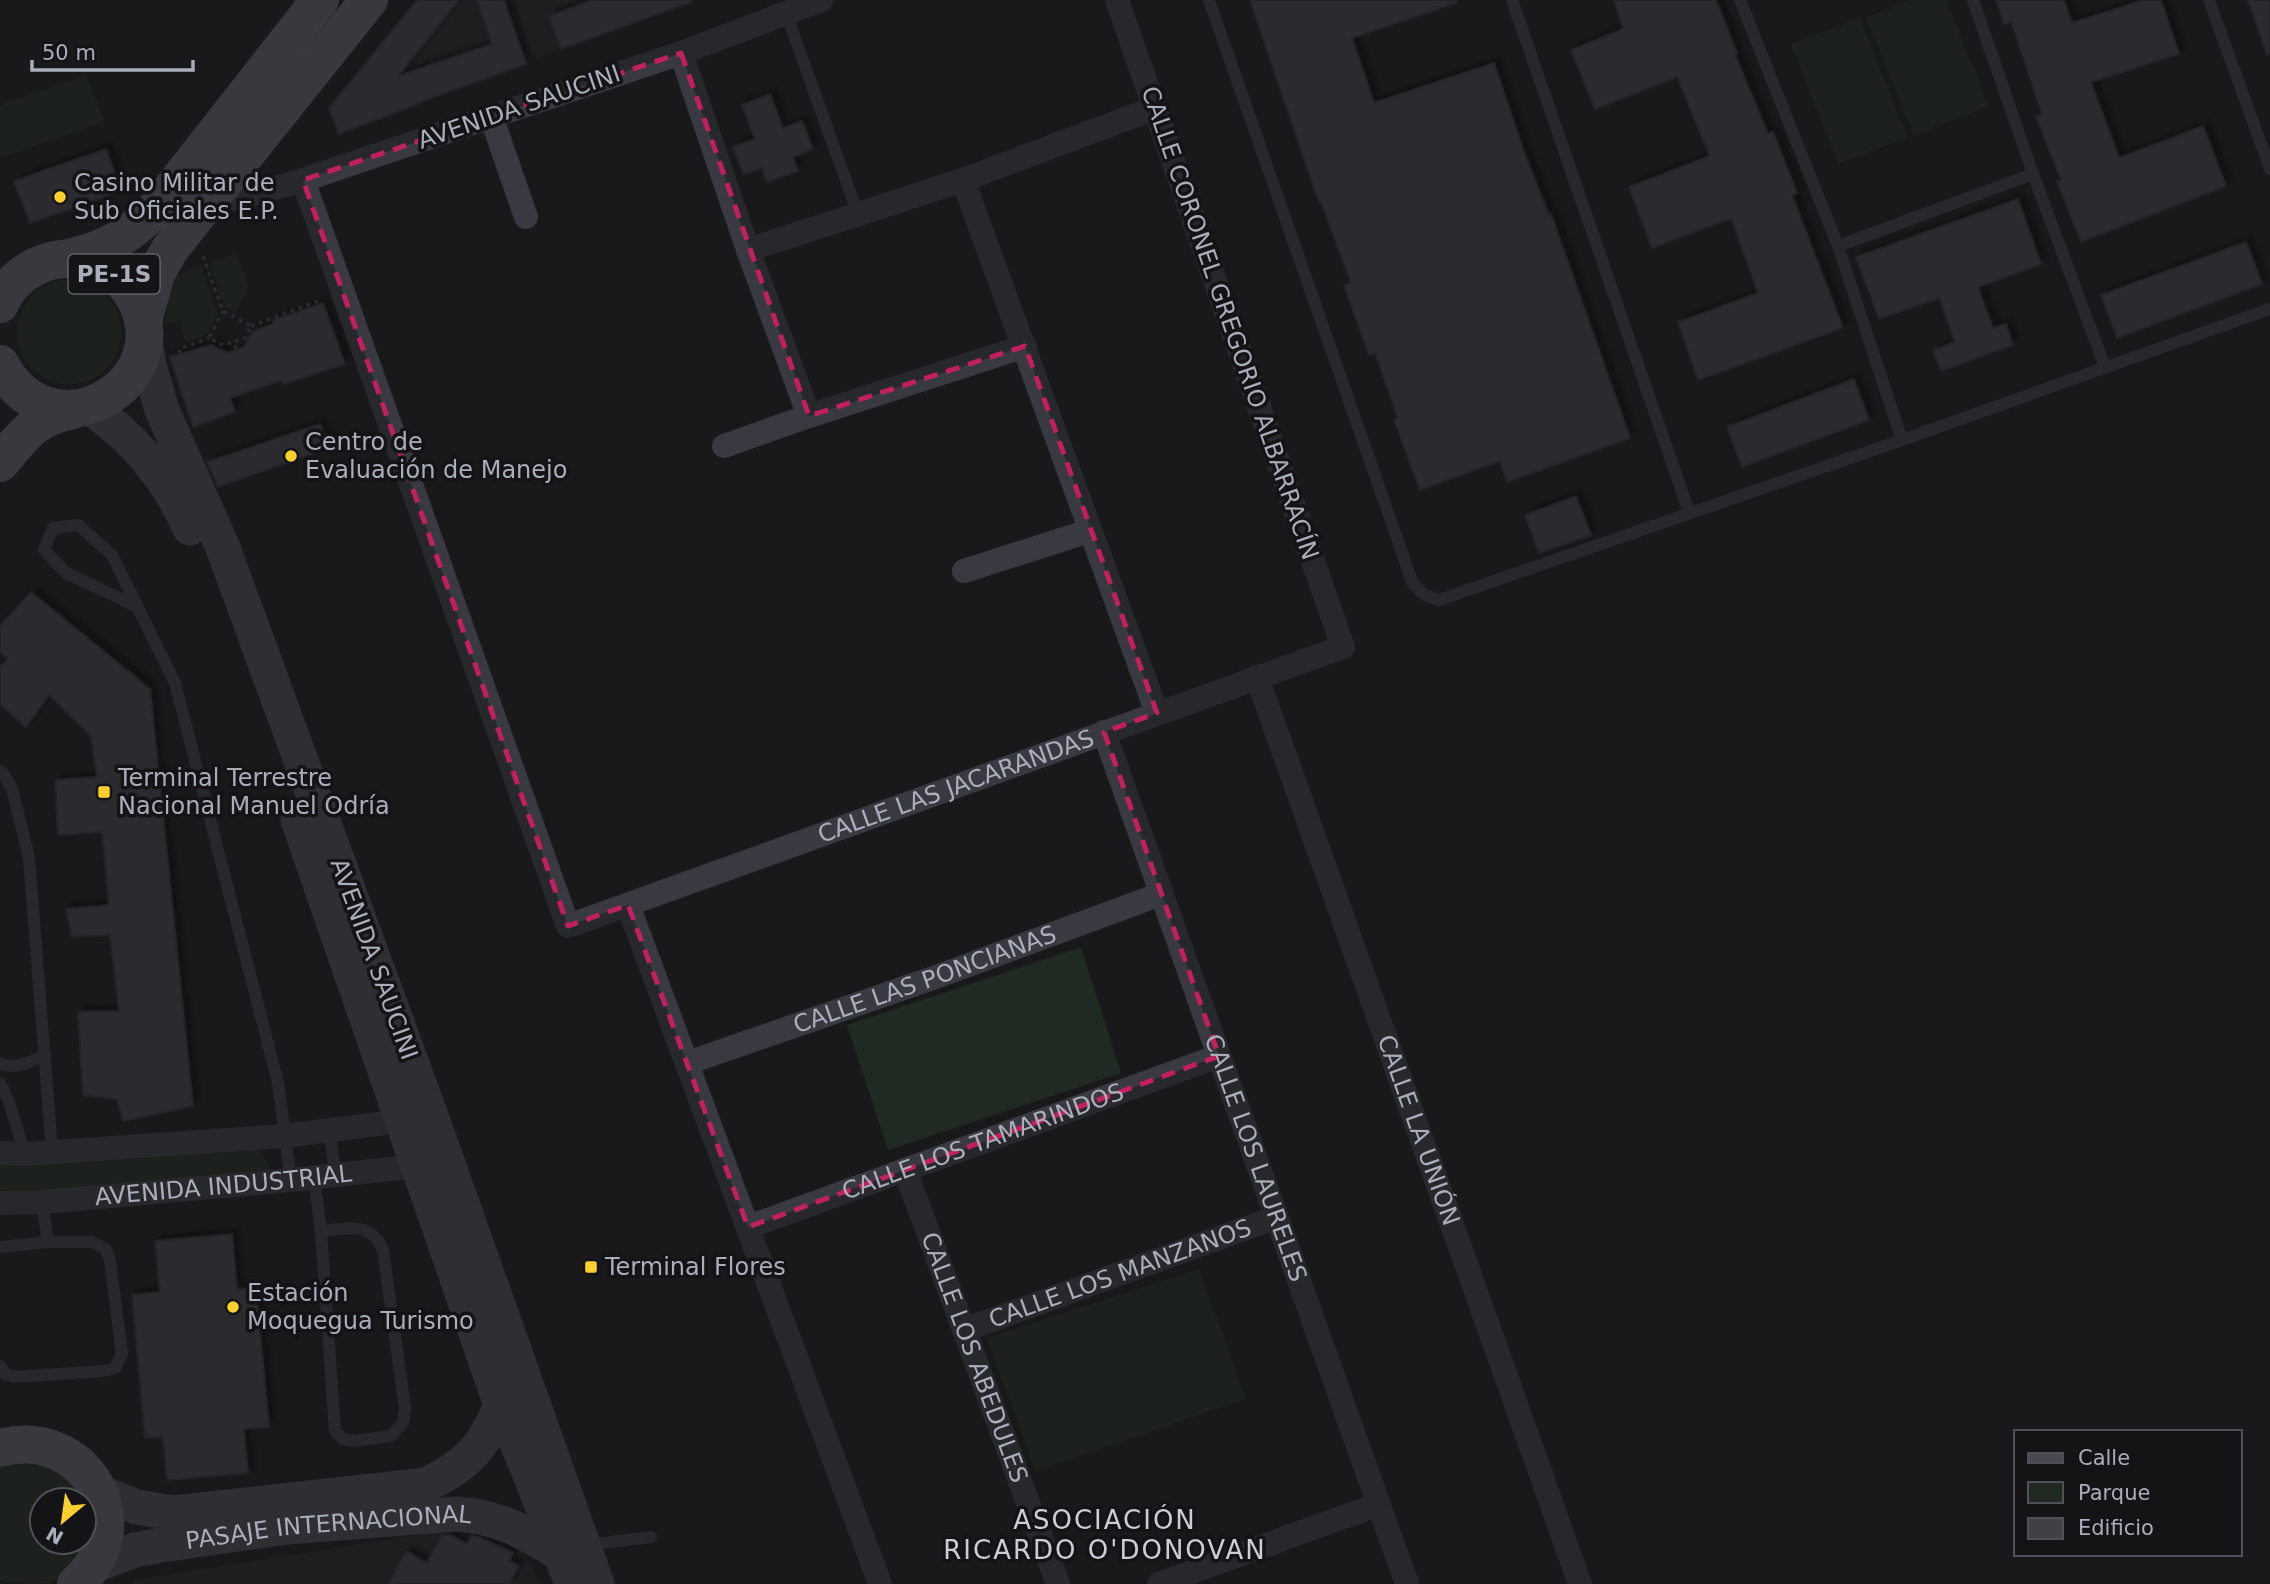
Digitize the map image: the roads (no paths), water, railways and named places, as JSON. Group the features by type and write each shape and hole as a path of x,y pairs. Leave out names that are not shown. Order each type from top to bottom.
{"highway":[{"name":"PE-1S","path":"0,304 12,285 24,274 50,262 107,247 129,234 156,209 320,0"},
{"name":"PE-1S","path":"6,384 47,406 81,408 104,401 128,381 139,360 156,274 170,249 369,0"},
{"name":"PE-1S","path":"50,262 78,259 114,274 131,292 139,306 144,329"},
{"path":"0,279 50,262"},
{"path":"0,463 36,422 51,415 81,408"},
{"path":"9,1441 52,1448 64,1454 85,1469 99,1492 104,1507 104,1537 85,1577"}],"main road":[{"name":"AVENIDA SAUCINI","path":"144,329 150,369 162,410 223,548 300,790 571,1561"},
{"name":"AVENIDA SAUCINI","path":"81,408 107,419 141,450 178,503 300,790"},
{"name":"AVENIDA SAUCINI","path":"431,1162 501,1405 571,1561 597,1584"},
{"name":"PASAJE INTERNACIONAL","path":"99,1492 157,1512 182,1512 426,1485 453,1472 474,1452 489,1432 501,1405"},
{"name":"PASAJE INTERNACIONAL","path":"85,1577 135,1550 161,1545 286,1527 457,1514 483,1516 513,1527 571,1561"}],"street":[{"name":"AVENIDA SAUCINI","path":"213,195 237,199 303,180 681,53 821,0"},
{"name":"CALLE CORONEL GREGORIO ALBARRACÍN","path":"1117,0 1343,647"},
{"path":"681,53 748,250 809,416"},
{"path":"748,250 963,180 1155,108"},
{"path":"491,116 526,217"},
{"name":"CALLE LAS JACARANDAS","path":"303,180 568,926 1343,647"},
{"path":"963,180 1157,713"},
{"path":"724,446 1025,346"},
{"path":"964,571 1089,531"},
{"name":"CALLE LA UNIÓN","path":"1256,677 1580,1584"},
{"name":"CALLE LOS LAURELES","path":"1104,732 1408,1584"},
{"name":"CALLE LAS PONCIANAS","path":"687,1063 936,977 1161,894"},
{"path":"628,905 880,1584"},
{"name":"CALLE LOS TAMARINDOS","path":"748,1227 1219,1056"},
{"name":"AVENIDA INDUSTRIAL","path":"0,1153 25,1154 284,1136 416,1119"},
{"name":"AVENIDA INDUSTRIAL","path":"0,1203 42,1202 313,1177 431,1162"},
{"name":"CALLE LOS ABEDULES","path":"905,1170 1058,1584"},
{"name":"CALLE LOS MANZANOS","path":"964,1331 1277,1217"},
{"path":"1159,1584 1379,1504"}],"lane":[{"path":"1209,0 1413,584 1425,595 1439,600 2270,309"},
{"path":"1512,0 1689,512"},
{"path":"1740,0 1838,246 1902,440"},
{"path":"1973,0 2033,174 2105,367"},
{"path":"2208,0 2270,169"},
{"path":"786,13 858,214"},
{"path":"1838,246 2033,174"},
{"path":"138,607 66,573 44,550 53,528 78,525 111,555 138,607 175,683 278,1083 284,1136 313,1177 321,1231 335,1431 343,1439 354,1441 391,1436 403,1423 405,1408 383,1250 376,1236 361,1228 321,1231"},
{"path":"0,771 12,789 29,859 52,1151"},
{"path":"0,1064 25,1065 44,1055"},
{"path":"0,1083 9,1102 25,1154"},
{"path":"313,1177 330,1131"},
{"path":"42,1202 48,1242"},
{"path":"0,1247 48,1242 92,1242 106,1249 110,1261 122,1354 115,1368 104,1371 14,1377 5,1374 0,1366"},
{"path":"571,1561 651,1537"}],"place":[{"name":"Casino Militar de Sub Oficiales E.P.","path":"60,197"},
{"name":"Centro de Evaluación de Manejo","path":"291,456"},
{"name":"Terminal Terrestre Nacional Manuel Odría","path":"104,792"},
{"name":"Terminal Flores","path":"591,1267"},
{"name":"Estación Moquegua Turismo","path":"233,1307"}],"district":[{"name":"ASOCIACIÓN RICARDO O'DONOVAN","path":"1105,1535"}]}
